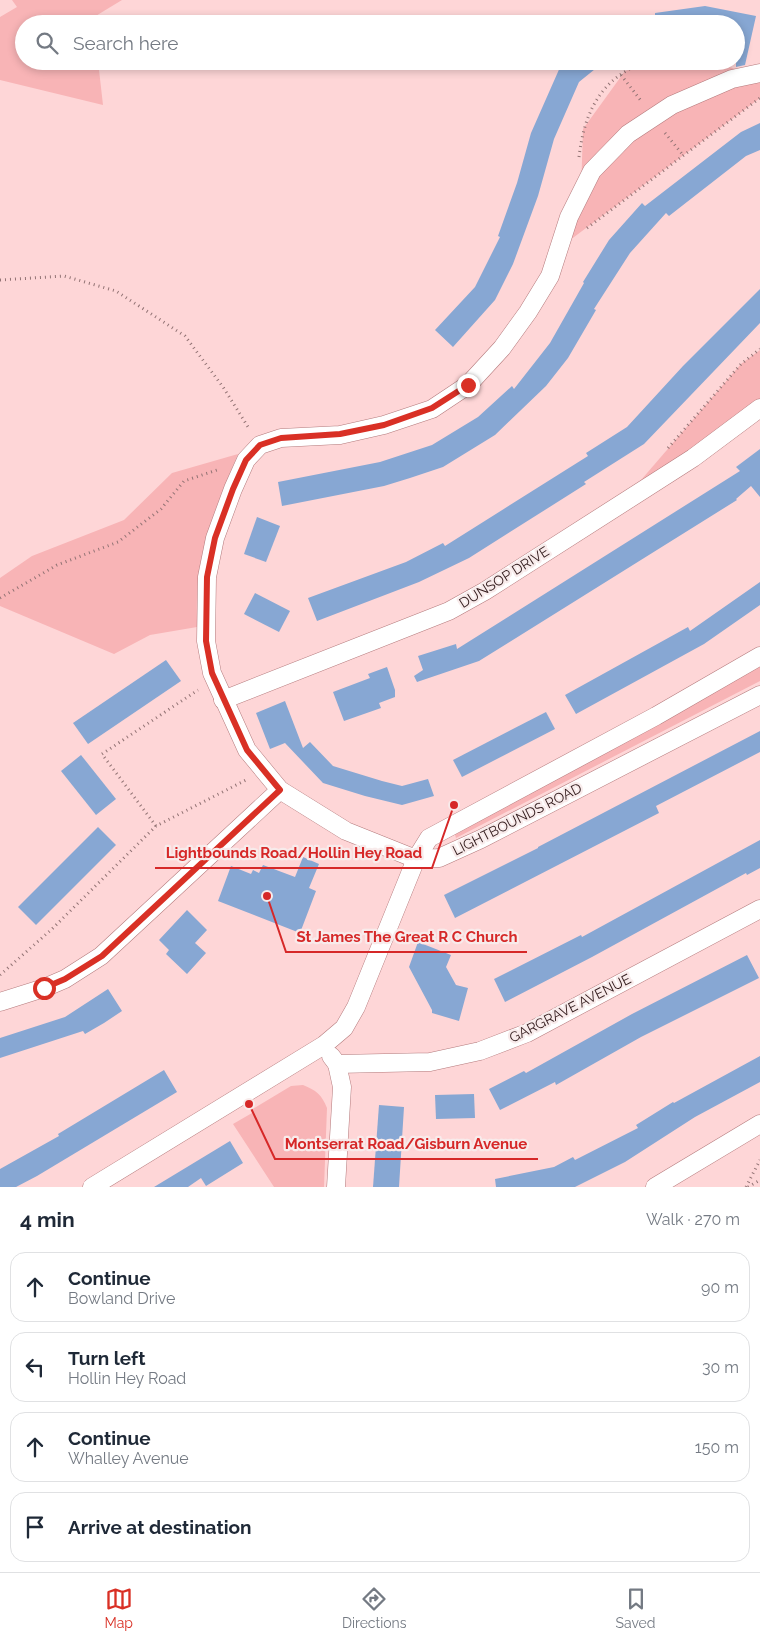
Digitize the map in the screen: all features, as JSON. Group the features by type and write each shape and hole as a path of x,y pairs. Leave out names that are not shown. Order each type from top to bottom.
{"street":[{"path":"92,1187 324,1045 344,1028 356,1006 416,859 346,831 280,790 247,750 223,700 215,679 206,641 207,577 215,538 246,460 260,445 281,438 340,434 384,425 432,408 468,385 502,348 528,312 550,276 569,217 592,171 628,134 672,105 732,79 760,73"},
{"name":"DUNSOP DRIVE","path":"223,700 449,611 485,591 693,458 760,408"},
{"name":"LIGHTBOUNDS ROAD","path":"416,859 429,838 656,716 760,656"},
{"name":"LIGHTBOUNDS ROAD","path":"416,859 439,858 482,839 760,695"},
{"path":"0,1002 65,979 102,956 280,790"},
{"name":"GARGRAVE AVENUE","path":"336,1064 430,1062 480,1051 527,1032 760,909"},
{"path":"324,1045 336,1064 342,1088 336,1187"},
{"path":"655,1187 760,1124"}],"path":[{"path":"581,192 578,156 583,129 592,107 605,88 627,70"},
{"path":"558,249 760,98"},
{"path":"0,280 64,276 116,291 185,336 223,387 260,445"},
{"path":"666,451 741,364 760,349"},
{"path":"0,598 57,565 118,542 161,509 184,481 246,460"},
{"path":"156,826 102,754 215,679"},
{"path":"0,974 52,929 156,826 264,771"},
{"path":"747,1187 760,1160"},
{"path":"747,1187 760,1180"}],"shaded area":[{"path":"12,0 122,0 97,15 15,15 15,70 99,70 103,105 0,80 0,17 17,7"},
{"path":"739,70 753,74 760,73 760,98 558,249 581,192 583,129 625,71"},
{"path":"760,350 760,407 629,494 741,364"},
{"path":"238,454 217,506 204,547 198,577 197,627 150,635 114,654 0,606 0,578 32,556 124,520 172,473"},
{"path":"760,664 760,681 456,838 454,831"},
{"path":"303,1085 318,1094 327,1108 324,1187 274,1187 233,1124 252,1113 251,1110 291,1086"}],"building":[{"path":"705,6 756,16 745,65 745,15 655,15 655,13"},
{"path":"559,70 594,70 579,82 554,139 538,196 513,264 495,300 453,347 435,330 475,287 500,237 498,236 517,183 531,133"},
{"path":"760,123 760,150 746,156 669,216 666,213 630,253 594,309 596,310 568,358 546,386 495,435 443,467 384,486 282,506 278,482 380,462 432,445 478,417 512,386 514,389 550,343 583,282 609,240 642,203 645,206 741,132"},
{"path":"760,289 760,323 644,444 584,482 586,484 469,558 419,582 317,621 308,598 406,562 443,543 445,546 588,456 586,453 627,427 683,366"},
{"path":"760,449 760,497 751,486 737,500 479,661 417,682 414,676 423,670 418,656 456,644 457,649 740,471 736,467"},
{"path":"257,517 280,526 266,562 244,554"},
{"path":"760,582 760,605 704,644 576,714 565,695 688,627 690,631"},
{"path":"255,593 290,611 279,632 244,614"},
{"path":"166,660 181,681 88,744 73,723"},
{"path":"387,667 395,690 395,697 379,703 381,708 344,721 333,692 370,678 368,674"},
{"path":"285,701 303,748 310,742 333,766 402,786 428,779 434,796 402,805 323,783 285,743 270,749 256,713"},
{"path":"546,712 555,729 462,777 453,760"},
{"path":"760,731 760,752 656,806 659,813 455,918 444,895 538,848"},
{"path":"81,755 116,799 96,815 61,771"},
{"path":"98,827 116,845 36,925 18,907"},
{"path":"760,840 760,868 747,875 746,873 505,1002 494,979 581,935 582,937"},
{"path":"303,857 319,864 309,888 316,891 300,933 218,901 231,866 251,874 253,870 259,873 263,865 295,877"},
{"path":"187,910 207,930 195,943 206,953 187,974 166,954 169,950 159,940"},
{"path":"418,942 451,955 446,967 456,985 468,988 459,1021 432,1013 409,967"},
{"path":"747,955 759,978 641,1037 556,1085 555,1082 500,1110 489,1089 524,1071 526,1073 632,1014"},
{"path":"108,989 122,1011 104,1023 85,1034 83,1031 0,1058 0,1038 65,1017"},
{"path":"760,1056 760,1082 695,1117 625,1162 575,1187 496,1187 495,1179 554,1167 573,1157 575,1160 638,1128 636,1125 673,1102"},
{"path":"164,1070 177,1092 37,1176 16,1187 0,1187 0,1169 59,1136 58,1134"},
{"path":"474,1094 475,1118 436,1119 435,1095"},
{"path":"379,1105 404,1107 399,1187 373,1187"},
{"path":"230,1141 243,1163 206,1186 201,1178 188,1187 154,1187"}],"place":[{"name":"Lightbounds Road/Hollin Hey Road","path":"454,805"},
{"name":"St James The Great R C Church","path":"267,896"},
{"name":"Montserrat Road/Gisburn Avenue","path":"249,1104"}],"route":[{"path":"44,988 65,979 102,956 280,790 247,750 212,673 206,641 207,577 215,538 246,460 260,445 281,438 340,434 384,425 432,408 468,385"}]}
